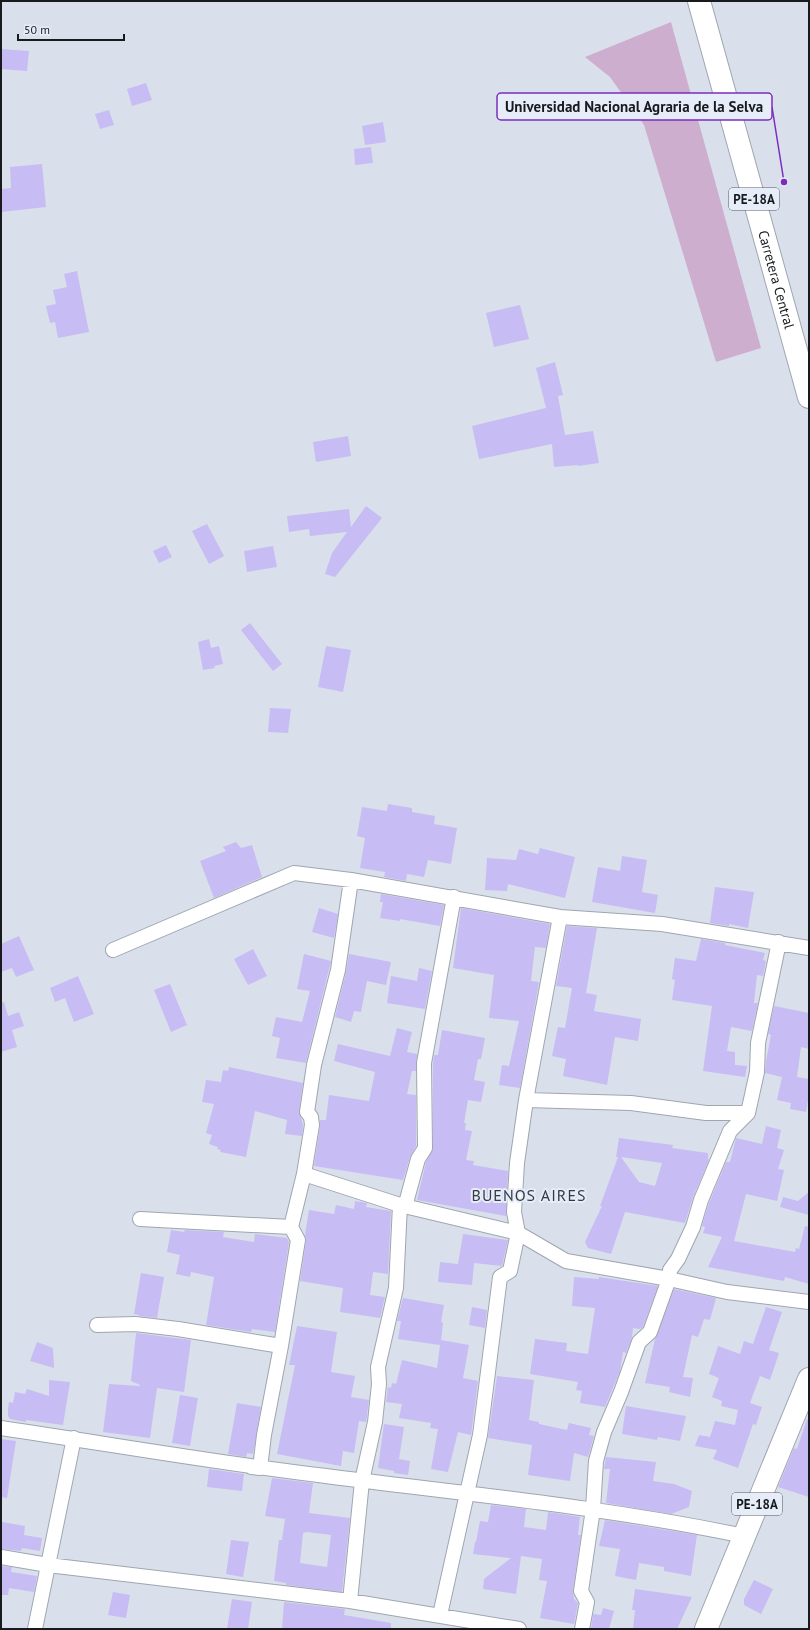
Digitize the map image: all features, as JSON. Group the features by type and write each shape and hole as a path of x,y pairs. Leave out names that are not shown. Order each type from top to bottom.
{"highway":[{"name":"Carretera Central","path":"699,1 809,397"},
{"name":"PE-18A","path":"706,1629 809,1379"}],"street":[{"path":"113,950 294,873 351,880 454,897 560,917 662,924 809,948"},
{"path":"260,1468 264,1435 281,1346 298,1240 291,1227 304,1174 312,1125 311,1117 307,1112 314,1065 338,970 351,880"},
{"path":"400,1205 406,1203 418,1159 425,1148 424,1062 454,897"},
{"path":"440,1615 480,1435 500,1277 510,1272 518,1233 514,1212 517,1164 526,1100 560,917"},
{"path":"582,1629 587,1602 581,1591 593,1509 596,1461 604,1432 621,1392 639,1342 650,1332 669,1279 670,1270 678,1259 693,1227 701,1200 730,1131 748,1113 757,1072 758,1043 779,942"},
{"path":"526,1100 631,1103 706,1113 748,1113"},
{"path":"304,1174 400,1205 518,1233 566,1261 669,1279 727,1292 809,1302"},
{"path":"350,1601 362,1481 375,1422 379,1384 378,1367 396,1288 400,1205"},
{"path":"140,1219 291,1227"},
{"path":"97,1324 142,1325 178,1329 281,1346"},
{"path":"1,1428 74,1438 260,1468 593,1509 693,1525 744,1536"},
{"path":"35,1629 74,1438"},
{"path":"1,1557 48,1565 350,1601 518,1629"}],"shaded area":[{"path":"671,22 761,348 716,362 644,125 610,77 585,57"}],"building":[{"path":"1,49 29,51 27,71 1,69"},
{"path":"146,83 152,100 132,106 127,89"},
{"path":"109,110 114,125 100,129 95,114"},
{"path":"383,122 386,142 365,145 362,126"},
{"path":"371,147 373,163 355,165 354,149"},
{"path":"42,164 46,207 1,212 1,189 11,188 10,167"},
{"path":"77,271 89,332 58,338 55,322 50,323 46,306 56,304 53,290 67,287 64,274"},
{"path":"520,305 529,339 494,347 486,313"},
{"path":"555,362 563,395 558,396 565,435 593,431 599,463 554,467 552,444 479,459 472,426 546,408 536,368"},
{"path":"348,436 351,456 316,462 313,442"},
{"path":"366,506 382,518 335,577 325,574 332,553 347,532 310,536 309,529 289,532 287,516 349,509 351,527"},
{"path":"207,524 224,556 209,564 192,531"},
{"path":"166,545 172,557 159,563 153,551"},
{"path":"273,546 277,567 247,572 244,551"},
{"path":"250,623 282,664 273,671 241,630"},
{"path":"209,639 211,648 219,646 223,664 214,666 215,668 203,670 198,642"},
{"path":"326,646 351,650 343,692 318,687"},
{"path":"270,708 291,709 288,733 268,732"},
{"path":"388,804 412,808 412,812 435,816 434,824 457,828 451,864 428,860 424,877 407,874 406,881 384,877 385,872 360,868 365,838 357,836 362,807 387,811"},
{"path":"236,842 241,848 252,845 262,877 214,898 200,861 226,851 223,847"},
{"path":"540,848 575,857 565,898 508,884 507,891 485,890 487,858 516,860 519,849 538,854"},
{"path":"622,856 647,860 642,892 658,895 655,913 592,902 598,867 620,871"},
{"path":"715,887 754,892 748,928 729,924 729,926 710,923"},
{"path":"381,894 444,905 440,926 400,919 400,921 380,918 383,902 380,902"},
{"path":"319,908 338,914 334,938 312,932"},
{"path":"461,908 550,924 546,948 535,947 531,981 539,982 520,1088 499,1085 502,1065 509,1066 519,1021 489,1018 494,975 453,968"},
{"path":"567,926 597,928 586,993 597,995 594,1011 641,1019 638,1041 615,1037 607,1085 563,1076 566,1059 552,1056 558,1027 565,1028 572,988 556,986"},
{"path":"19,936 34,970 16,977 12,968 1,972 1,944"},
{"path":"701,939 725,943 725,945 765,953 763,960 766,961 763,976 757,975 754,1003 758,1003 752,1031 731,1027 727,1051 735,1052 735,1065 747,1066 745,1077 703,1071 712,1006 672,1000 675,980 672,979 675,958 696,961"},
{"path":"253,949 267,976 248,985 234,959"},
{"path":"304,954 331,961 306,1063 276,1058 280,1038 272,1036 276,1017 302,1022 310,991 297,989"},
{"path":"349,954 391,962 386,985 367,981 361,1012 354,1011 351,1022 335,1017"},
{"path":"419,968 432,971 425,1009 387,1003 391,976 417,981"},
{"path":"78,976 94,1014 74,1022 65,998 55,1002 50,988"},
{"path":"170,984 187,1025 171,1032 154,990"},
{"path":"4,1002 8,1016 19,1012 24,1026 12,1030 17,1047 1,1052 1,1003"},
{"path":"774,1006 809,1013 809,1049 801,1047 797,1077 809,1079 809,1095 806,1112 790,1109 791,1103 777,1100 782,1077 765,1073 771,1035 768,1034"},
{"path":"397,1028 412,1032 407,1052 417,1054 416,1071 412,1071 407,1094 416,1095 416,1146 410,1157 403,1180 314,1166 320,1120 326,1120 329,1095 369,1101 375,1072 334,1061 338,1044 390,1056"},
{"path":"442,1030 485,1038 481,1059 478,1059 474,1080 485,1082 481,1102 468,1100 464,1123 466,1123 465,1130 472,1131 466,1160 474,1161 473,1165 508,1171 506,1216 417,1200 426,1162 433,1148 433,1064 434,1055 438,1055"},
{"path":"229,1067 303,1083 299,1111 303,1125 302,1136 285,1134 287,1120 255,1111 246,1157 220,1152 221,1150 217,1149 218,1147 209,1144 212,1135 206,1133 214,1104 202,1102 206,1080 221,1082 223,1070 228,1071"},
{"path":"766,1126 781,1130 777,1148 784,1150 778,1169 784,1170 777,1201 746,1194 734,1241 795,1252 796,1248 799,1249 805,1226 809,1227 809,1284 785,1277 784,1281 708,1267 722,1237 703,1233 705,1227 702,1226 709,1203 726,1162 730,1162 736,1138 762,1144"},
{"path":"619,1138 673,1145 672,1148 708,1153 709,1160 693,1197 685,1223 625,1212 611,1254 588,1248 585,1242 602,1206 600,1206 618,1157 616,1157","holes":["621,1157 662,1163 655,1186 639,1182"]},
{"path":"809,1192 809,1215 780,1207 783,1197 798,1201"},
{"path":"355,1201 367,1203 366,1207 391,1211 388,1274 373,1272 370,1295 385,1297 380,1318 340,1312 343,1288 300,1281 309,1210 334,1214 336,1205 354,1209"},
{"path":"171,1230 184,1232 185,1230 224,1232 223,1237 254,1242 255,1234 287,1238 289,1242 275,1332 252,1329 251,1332 206,1325 214,1277 191,1272 190,1277 176,1274 180,1255 167,1252"},
{"path":"463,1234 508,1240 502,1266 474,1263 472,1285 438,1282 440,1262 458,1264"},
{"path":"141,1273 164,1277 157,1318 134,1314"},
{"path":"574,1277 599,1279 599,1277 658,1286 643,1327 640,1329 633,1328 632,1338 626,1353 623,1352 620,1371 605,1407 580,1403 582,1391 576,1390 578,1382 530,1374 535,1339 567,1343 566,1351 588,1354 595,1308 572,1306"},
{"path":"674,1289 716,1298 710,1320 704,1319 698,1337 692,1335 683,1377 693,1378 690,1397 669,1392 670,1387 645,1383 655,1339"},
{"path":"403,1298 444,1305 441,1322 443,1323 441,1340 469,1345 463,1378 478,1381 471,1435 458,1432 448,1472 431,1469 438,1429 430,1428 431,1423 399,1418 402,1404 386,1402 388,1387 391,1388 392,1383 396,1384 402,1360 437,1368 440,1345 398,1339 401,1321 397,1321"},
{"path":"472,1307 487,1310 485,1328 469,1325"},
{"path":"766,1307 782,1312 769,1350 779,1353 770,1380 760,1376 750,1403 762,1407 756,1425 753,1424 738,1468 713,1459 717,1450 695,1446 699,1435 710,1437 715,1421 735,1425 738,1410 721,1406 722,1401 712,1397 719,1378 709,1374 718,1346 740,1354 744,1341 753,1344"},
{"path":"297,1326 337,1332 331,1372 355,1376 351,1397 369,1400 366,1422 359,1421 354,1453 343,1451 341,1466 277,1454 295,1365 289,1365"},
{"path":"136,1333 191,1340 184,1392 157,1388 150,1438 103,1432 109,1384 140,1386 131,1381"},
{"path":"37,1342 53,1348 54,1368 30,1361"},
{"path":"497,1376 534,1380 529,1420 539,1422 539,1424 567,1430 569,1423 591,1428 589,1435 594,1436 588,1457 574,1453 570,1481 528,1475 532,1445 488,1438"},
{"path":"49,1380 70,1382 63,1425 10,1419 8,1416 9,1402 13,1403 15,1392 25,1394 27,1389 49,1396"},
{"path":"180,1395 198,1398 190,1446 172,1443"},
{"path":"237,1403 261,1407 253,1454 247,1453 246,1457 228,1454"},
{"path":"626,1406 686,1416 680,1441 658,1437 657,1440 622,1434"},
{"path":"807,1419 809,1419 809,1497 778,1487 794,1448 797,1449"},
{"path":"384,1424 404,1427 399,1459 410,1461 408,1475 394,1473 394,1471 378,1468"},
{"path":"1,1439 16,1441 7,1498 1,1497"},
{"path":"606,1457 656,1462 653,1481 674,1484 692,1491 689,1507 671,1514 606,1503 610,1469 604,1469"},
{"path":"209,1469 244,1474 242,1491 207,1487"},
{"path":"272,1478 313,1483 309,1513 350,1518 342,1592 286,1585 286,1583 274,1581 279,1540 282,1540 285,1519 265,1516","holes":["307,1532 331,1535 327,1567 300,1563 303,1533"]},
{"path":"491,1505 526,1509 524,1527 546,1530 548,1512 580,1517 578,1535 581,1535 573,1590 574,1599 578,1603 574,1624 540,1618 547,1581 539,1580 542,1559 521,1556 516,1594 483,1589 484,1579 511,1558 473,1554 480,1521 488,1522"},
{"path":"605,1520 697,1535 691,1576 664,1571 664,1567 639,1563 636,1580 615,1576 620,1549 599,1546"},
{"path":"2,1522 25,1526 24,1535 42,1538 40,1551 22,1548 21,1551 1,1549"},
{"path":"231,1540 249,1542 243,1577 226,1574"},
{"path":"1,1566 12,1567 11,1572 37,1576 34,1592 9,1588 8,1595 1,1595"},
{"path":"754,1580 773,1589 761,1614 744,1605 744,1599"},
{"path":"635,1589 692,1597 677,1629 633,1629 635,1610 632,1610"},
{"path":"113,1592 130,1595 126,1618 108,1615"},
{"path":"232,1599 252,1602 248,1629 227,1629"},
{"path":"284,1602 345,1609 344,1615 391,1623 391,1629 282,1629"},
{"path":"603,1608 614,1611 609,1629 591,1629 593,1614 601,1615"}],"place":[{"name":"Universidad Nacional Agraria de la Selva","path":"784,182"}],"district":[{"name":"BUENOS AIRES","path":"529,1195"}]}
